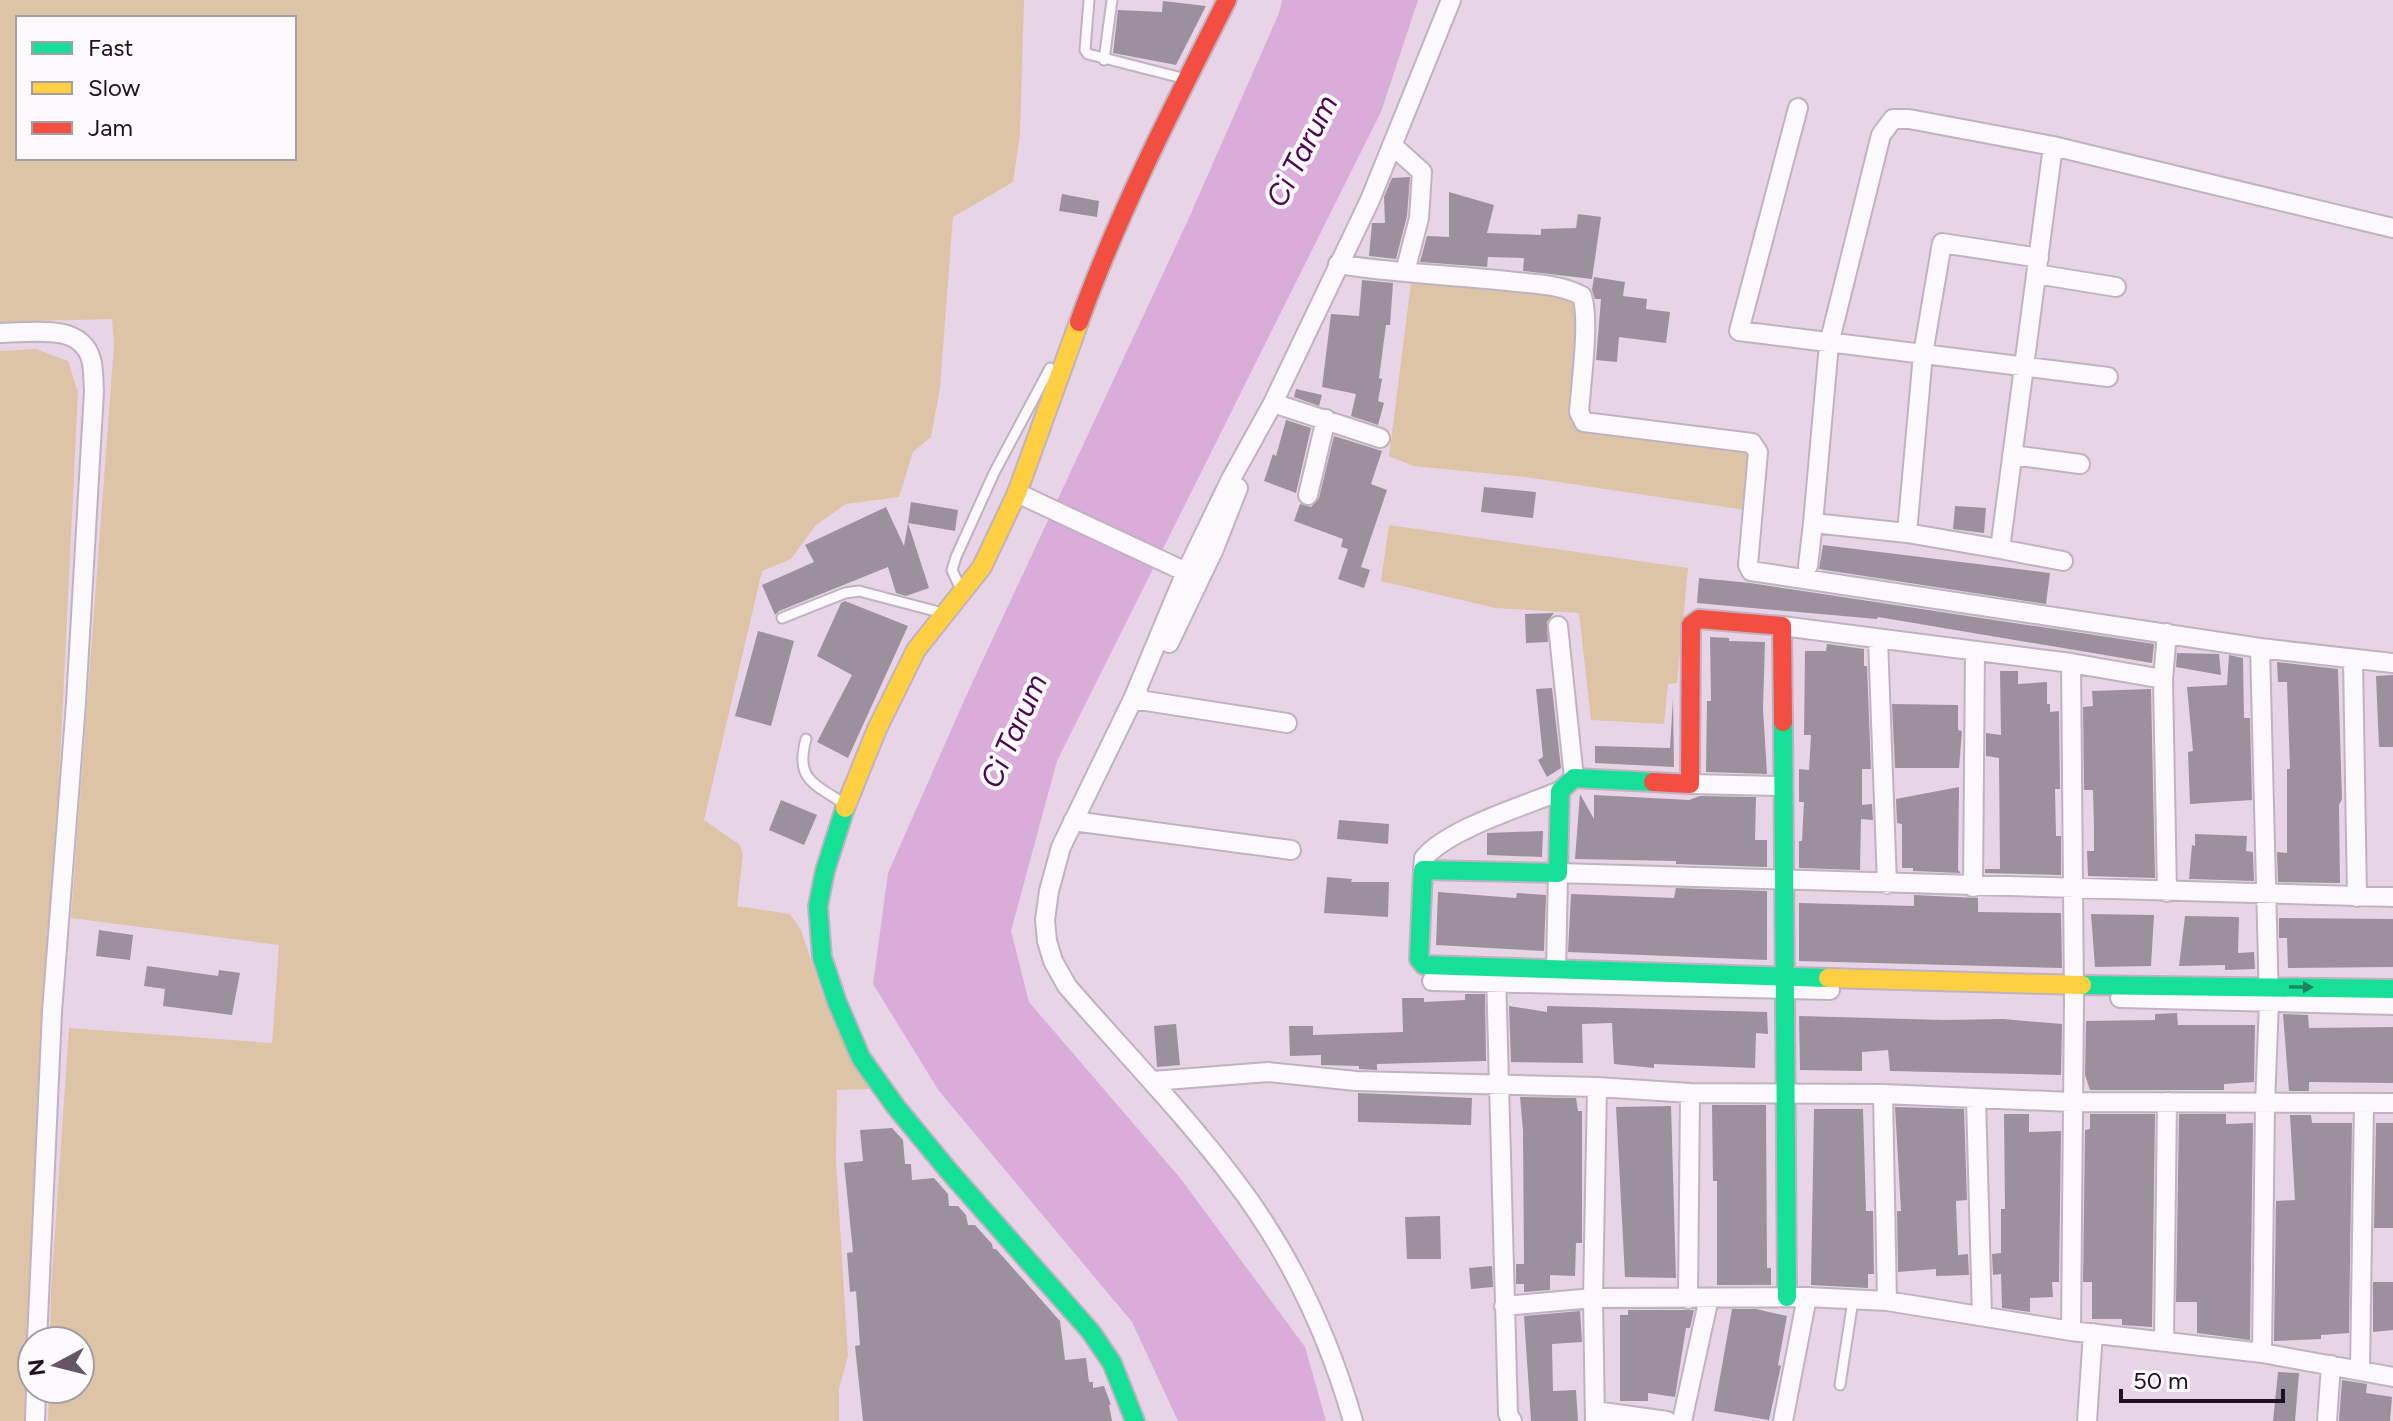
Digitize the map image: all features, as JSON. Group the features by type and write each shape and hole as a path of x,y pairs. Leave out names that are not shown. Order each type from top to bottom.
{"street":[{"path":"1135,1421 1112,1363 1091,1332 948,1170 896,1107 861,1058 822,957 818,906 825,871 846,804 897,688 916,650 982,567 1022,496 1094,279 1227,0"},
{"path":"1353,1421 1328,1343 1304,1290 1237,1183 1153,1081 1067,986 1053,961 1045,920 1061,847 1133,699 1181,570 1273,403 1370,200 1451,0"},
{"path":"1798,108 1739,331 2108,377"},
{"path":"1808,566 1829,344 1881,135 1893,119 1909,119 2053,146 2393,228"},
{"path":"1392,145 1422,172 1419,218 1405,272"},
{"path":"2000,549 2053,146"},
{"path":"1907,533 1923,354 1942,243 2116,287"},
{"path":"1338,264 1379,271 1565,288 1582,296 1585,322 1579,412 1584,422 1752,443 1756,447 1748,565 1751,571 2260,648 2393,663"},
{"path":"0,333 66,333 83,343 91,359 94,391 76,703 52,1012 38,1325"},
{"path":"1273,403 1380,438"},
{"path":"1308,495 1326,419"},
{"path":"1133,699 1165,650 1214,549 1237,492 1247,451"},
{"path":"2012,455 2080,464"},
{"path":"1022,496 1181,570"},
{"path":"1813,523 1907,533 2063,561"},
{"path":"1690,784 1691,625 1699,619 1782,626 2071,663 2163,679"},
{"path":"1556,969 1558,873 1567,784 1558,626"},
{"path":"1782,626 1787,1297"},
{"path":"2167,633 2163,679 2167,892"},
{"path":"1878,639 1887,884"},
{"path":"2260,648 2269,994 2262,1353"},
{"path":"1973,887 1975,651"},
{"path":"2353,659 2357,897"},
{"path":"2071,663 2074,889 2071,1331"},
{"path":"1133,699 1287,723"},
{"path":"1783,786 1567,784 1483,822 1443,842 1424,858 1419,959 1424,965 1496,974 1783,984 2269,994 2393,989"},
{"path":"1073,821 1291,850"},
{"path":"1423,870 2393,897"},
{"path":"1432,981 1556,969 1655,979"},
{"path":"1496,974 1504,1306 1508,1414 1512,1421"},
{"path":"2269,994 2393,1005"},
{"path":"1153,1081 1268,1072 1356,1081 1597,1087 1690,1093 1883,1094 2071,1102 2393,1103"},
{"path":"1597,1087 1593,1298 1595,1416 1667,1421"},
{"path":"1688,1299 1690,1093"},
{"path":"1883,1094 1887,1301"},
{"path":"1976,1099 1982,1315"},
{"path":"2164,1341 2167,1102"},
{"path":"2360,1370 2364,1104"},
{"path":"1504,1306 1593,1298 1807,1297 1887,1301 2071,1331 2262,1353 2393,1377"},
{"path":"1783,1421 1807,1297"},
{"path":"1682,1421 1709,1298"},
{"path":"2087,1421 2093,1333"},
{"path":"2327,1421 2331,1365"}],"lane":[{"path":"1089,0 1085,50 1091,57 1187,80"},
{"path":"1104,60 1112,0"},
{"path":"963,594 953,577 956,557 1023,416 1049,370 1070,345"},
{"path":"782,618 845,593 859,591 943,613"},
{"path":"806,739 802,767 808,781 846,804"},
{"path":"1840,1385 1853,1300"}],"shaded area":[{"path":"0,0 1024,0 1020,135 1013,182 953,217 940,388 931,437 913,452 899,497 846,504 816,525 791,559 762,571 704,820 740,845 743,855 737,906 790,914 801,930 824,999 869,1089 837,1090 836,1161 848,1356 839,1388 839,1421 48,1421 48,1405 96,1405 96,1325 50,1325 69,1028 272,1043 279,945 71,918 114,345 112,319 0,322"},
{"path":"1411,283 1516,289 1579,300 1576,424 1751,451 1745,510 1525,477 1413,466 1389,456"},
{"path":"36,349 68,361 78,392 33,1325 16,1325 16,1405 29,1405 28,1421 0,1421 0,351"},
{"path":"1389,525 1688,568 1677,683 1668,684 1664,724 1591,720 1579,613 1495,608 1381,581"}],"water":[{"name":"Ci Tarum","path":"1282,0 1418,0 1381,112 1057,761 1011,931 1029,1002 1181,1179 1305,1347 1326,1421 1178,1421 1132,1322 939,1091 873,984 888,873 967,694 1188,220"}],"building":[{"path":"1163,1 1206,6 1176,65 1113,53 1118,10 1162,12"},
{"path":"1410,177 1407,216 1396,259 1369,256 1372,223 1385,223 1384,197 1392,178"},
{"path":"1449,192 1494,205 1487,233 1541,235 1541,229 1576,228 1578,214 1601,217 1592,279 1523,271 1524,258 1488,257 1487,267 1420,262 1427,236 1449,237"},
{"path":"1062,194 1099,201 1097,217 1059,211"},
{"path":"1594,277 1625,282 1623,296 1647,299 1646,309 1670,312 1666,343 1619,337 1617,362 1596,360 1601,299 1595,299 1592,290"},
{"path":"1362,280 1393,283 1390,325 1386,325 1379,378 1382,379 1378,401 1384,403 1378,425 1351,416 1356,394 1322,387 1331,314 1359,316"},
{"path":"1296,389 1322,395 1319,406 1294,397"},
{"path":"1286,420 1311,428 1296,493 1264,481 1273,454 1276,456"},
{"path":"1334,436 1382,451 1371,484 1387,490 1361,567 1370,570 1364,588 1338,579 1348,549 1341,547 1343,539 1294,521 1300,504 1311,507 1319,498"},
{"path":"1484,487 1536,492 1533,518 1481,512"},
{"path":"911,502 958,510 955,531 908,523"},
{"path":"1955,506 1986,508 1984,533 1953,529"},
{"path":"886,507 904,546 908,523 929,588 906,596 896,593 888,567 775,615 762,585 814,562 805,545"},
{"path":"1823,545 2050,573 2046,604 1819,569"},
{"path":"1699,578 2154,644 2152,663 1878,617 1697,603"},
{"path":"845,601 908,626 848,758 817,742 852,675 817,656 841,603"},
{"path":"1554,613 1547,622 1548,642 1526,643 1525,614"},
{"path":"758,631 794,641 771,726 735,716"},
{"path":"1710,637 1765,642 1763,709 1767,774 1706,772 1707,701 1711,701"},
{"path":"1827,644 1864,649 1864,666 1867,666 1871,769 1862,769 1862,805 1872,804 1873,820 1861,819 1860,870 1799,868 1804,802 1799,802 1799,769 1809,770 1811,735 1804,735 1805,651 1826,651"},
{"path":"2177,653 2219,654 2221,675 2176,667"},
{"path":"2229,655 2243,658 2244,718 2250,718 2252,800 2190,804 2188,752 2193,751 2187,687 2227,685"},
{"path":"2277,662 2338,669 2342,799 2339,805 2340,883 2278,882 2277,852 2287,853 2287,769 2290,769 2287,682 2278,682"},
{"path":"2000,671 2018,671 2018,684 2047,682 2050,712 2059,711 2060,789 2055,789 2056,836 2061,836 2061,875 1985,873 1985,869 2000,869 1999,758 1986,756 1986,733 2001,735"},
{"path":"2393,675 2393,747 2379,747 2376,676"},
{"path":"1552,688 1561,768 1547,777 1538,760 1543,757 1536,689"},
{"path":"2151,689 2155,878 2088,876 2087,851 2094,851 2093,790 2084,790 2083,707 2093,706 2092,691"},
{"path":"1673,699 1674,767 1595,763 1595,746 1670,748"},
{"path":"1892,704 1958,705 1958,730 1962,731 1959,768 1895,768"},
{"path":"1959,787 1958,870 1961,873 1902,868 1902,824 1897,823 1896,799"},
{"path":"1580,794 1594,819 1594,795 1689,800 1700,796 1756,797 1755,840 1767,840 1767,867 1575,859"},
{"path":"781,800 817,815 804,845 769,830"},
{"path":"1339,820 1389,824 1388,844 1337,839"},
{"path":"1543,831 1542,857 1487,855 1487,833"},
{"path":"2195,834 2247,836 2246,851 2253,852 2254,881 2189,879"},
{"path":"1327,877 1352,879 1351,882 1389,882 1388,917 1324,913"},
{"path":"1676,888 1767,891 1767,960 1568,952 1571,894 1674,898"},
{"path":"1438,892 1516,898 1517,893 1546,895 1544,951 1436,945"},
{"path":"1914,895 1978,898 1978,912 2061,913 2062,968 1799,961 1799,903 1914,906"},
{"path":"2091,914 2154,915 2151,966 2095,967"},
{"path":"2185,916 2239,917 2238,953 2254,952 2255,969 2225,970 2225,965 2179,966"},
{"path":"2279,918 2393,919 2393,967 2288,968 2287,938 2279,938"},
{"path":"99,930 133,935 130,960 96,956"},
{"path":"147,966 218,976 219,970 240,973 232,1015 163,1006 165,989 144,986"},
{"path":"1465,994 1485,994 1486,1061 1377,1064 1377,1070 1321,1065 1321,1055 1290,1056 1289,1026 1313,1026 1313,1035 1403,1032 1402,998 1424,998 1424,1002 1465,1000"},
{"path":"1509,1006 1547,1012 1547,1006 1767,1012 1768,1034 1756,1033 1755,1068 1654,1064 1654,1068 1614,1064 1612,1023 1582,1024 1583,1063 1511,1062"},
{"path":"2177,1013 2178,1025 2255,1025 2254,1082 2224,1084 2224,1090 2090,1090 2085,1075 2086,1021 2155,1020 2155,1014"},
{"path":"2283,1014 2308,1015 2309,1028 2393,1027 2393,1083 2309,1082 2309,1091 2289,1091"},
{"path":"1799,1016 2003,1019 2062,1024 2061,1075 1890,1071 1888,1050 1862,1052 1862,1071 1800,1070"},
{"path":"1176,1024 1180,1065 1157,1067 1154,1026"},
{"path":"1358,1093 1472,1098 1471,1125 1358,1122"},
{"path":"1520,1097 1576,1098 1578,1111 1582,1111 1582,1243 1576,1243 1575,1276 1550,1275 1550,1290 1524,1292 1524,1284 1516,1284 1516,1264 1524,1264"},
{"path":"1712,1105 1766,1105 1767,1268 1771,1268 1771,1285 1717,1285 1717,1181 1713,1181"},
{"path":"1671,1106 1676,1278 1625,1277 1616,1107"},
{"path":"1895,1107 1964,1109 1967,1200 1956,1201 1958,1255 1968,1254 1969,1275 1936,1276 1936,1269 1898,1272 1897,1211 1901,1211"},
{"path":"1814,1109 1863,1109 1866,1211 1873,1211 1874,1274 1868,1274 1868,1288 1811,1285"},
{"path":"2004,1114 2029,1114 2029,1132 2061,1131 2059,1282 2052,1282 2053,1297 2030,1298 2030,1312 2002,1308 2001,1274 1993,1275 1992,1254 2001,1253 2001,1209 2005,1209"},
{"path":"2090,1114 2155,1114 2152,1327 2122,1325 2122,1319 2092,1319 2092,1282 2083,1282 2085,1130 2090,1129"},
{"path":"2179,1114 2226,1114 2226,1124 2253,1123 2250,1340 2197,1333 2197,1302 2176,1302"},
{"path":"2290,1115 2311,1115 2312,1123 2352,1123 2349,1333 2321,1335 2321,1339 2274,1341 2276,1201 2295,1200"},
{"path":"2376,1123 2393,1123 2393,1228 2374,1228"},
{"path":"892,1128 903,1140 905,1164 911,1164 912,1180 934,1178 948,1194 949,1206 958,1206 966,1215 968,1225 975,1225 993,1249 1060,1321 1065,1360 1086,1358 1089,1382 1093,1382 1093,1388 1104,1386 1111,1405 1112,1421 863,1421 855,1346 860,1345 856,1291 850,1292 847,1253 853,1252 844,1163 863,1161 860,1130"},
{"path":"1440,1216 1441,1259 1407,1259 1405,1217"},
{"path":"1492,1266 1493,1287 1471,1289 1469,1268"},
{"path":"2373,1282 2393,1282 2393,1330 2373,1332"},
{"path":"1732,1309 1756,1309 1787,1316 1778,1365 1781,1366 1769,1420 1714,1411"},
{"path":"1628,1310 1694,1310 1690,1328 1686,1328 1675,1397 1648,1393 1648,1401 1620,1401 1620,1315 1628,1315"},
{"path":"1580,1311 1582,1342 1552,1344 1553,1391 1576,1390 1578,1421 1531,1421 1524,1316"},
{"path":"2278,1372 2299,1373 2295,1421 2273,1421"},
{"path":"2342,1380 2367,1384 2366,1393 2392,1397 2390,1421 2339,1421"}],"traffic: fast":[{"path":"1783,722 1787,1297"},
{"path":"1653,782 1574,778 1560,791 1558,873 1423,870 1419,959 1424,965 1828,978"},
{"path":"845,808 825,871 818,906 822,957 861,1058 896,1107 948,1170 1091,1332 1112,1363 1135,1421"},
{"path":"2082,985 2393,989"}],"traffic: slow":[{"path":"845,808 877,729 916,650 982,567 1017,493 1079,322"},
{"path":"1828,978 2082,985"}],"traffic: jam":[{"path":"1079,322 1129,199 1227,0"},
{"path":"1653,782 1690,784 1691,625 1699,619 1782,626 1783,722"}]}
